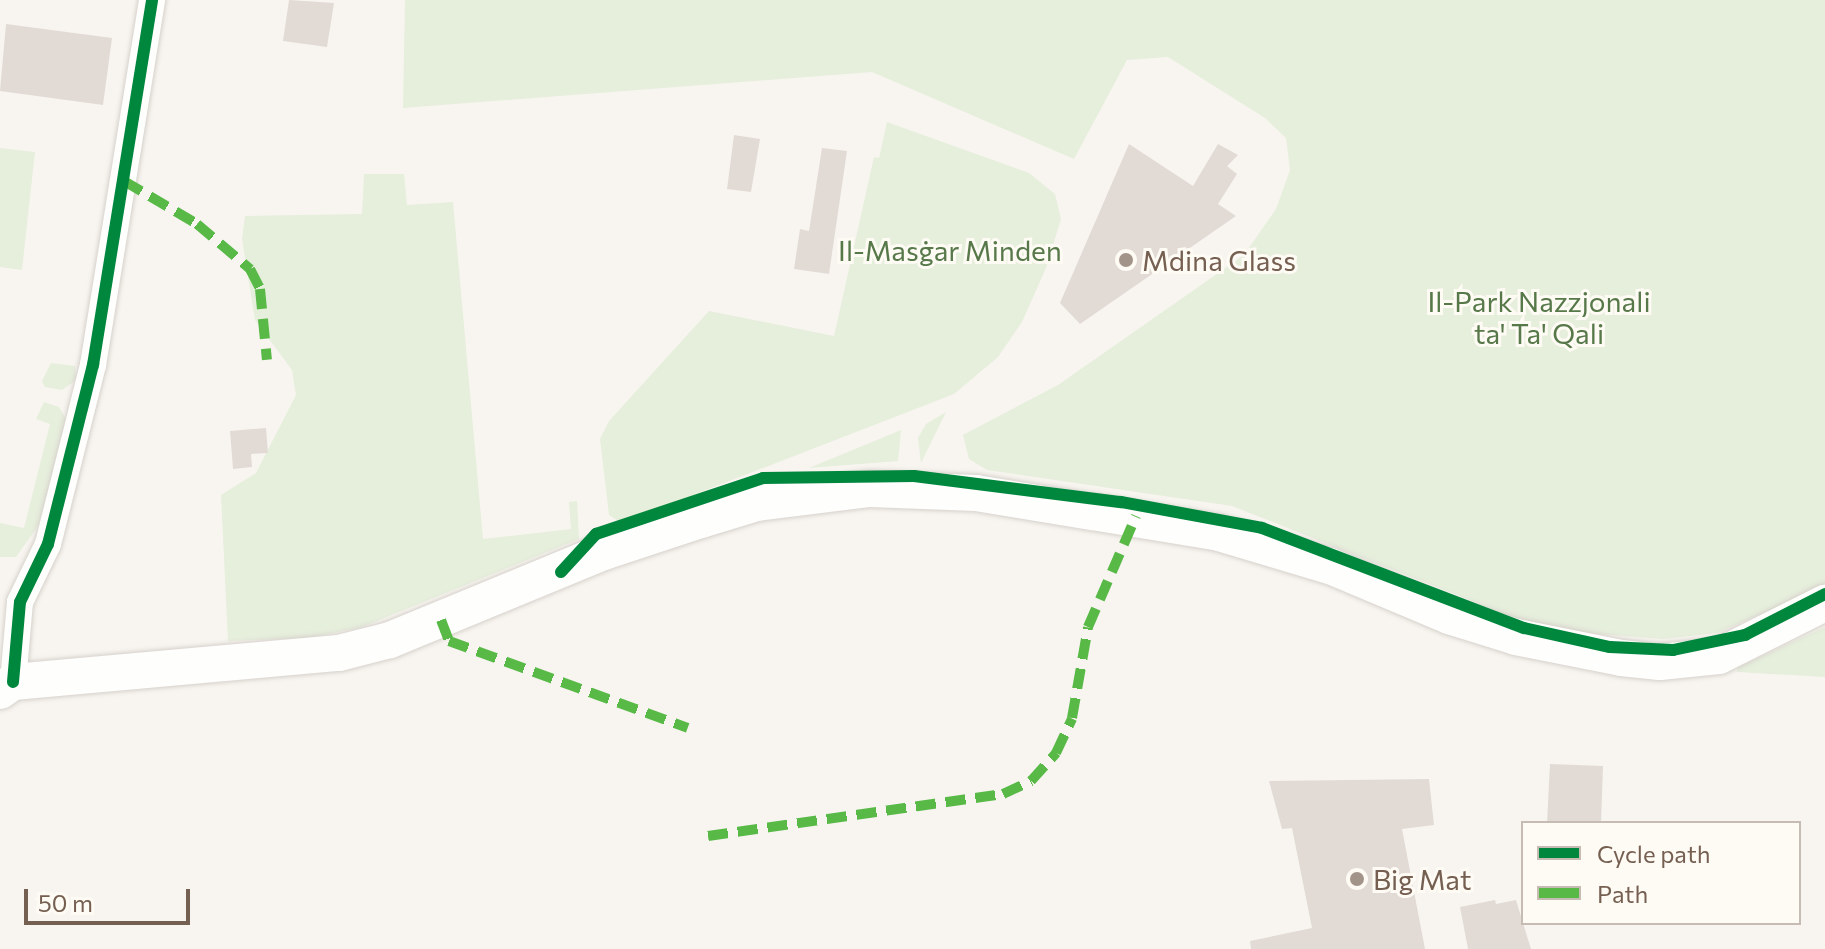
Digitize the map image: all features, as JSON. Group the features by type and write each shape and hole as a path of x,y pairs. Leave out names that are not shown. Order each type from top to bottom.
{"main road":[{"path":"4,680 339,653 390,640 604,552 701,520 757,503 870,489 976,493 1219,533 1330,566 1502,633 1621,658 1660,662 1719,656 1825,603"}],"street":[{"path":"4,680 10,599 48,544 85,405 152,0"}],"green space":[{"name":"Il-Park Nazzjonali ta' Ta' Qali","path":"405,0 1825,0 1825,586 1717,633 1663,639 1572,632 1520,620 1232,506 987,470 969,459 963,435 1058,385 1244,255 1276,209 1290,170 1286,138 1265,118 1168,57 1127,60 1074,159 872,72 403,108"},
{"name":"Il-Masġar Minden","path":"887,122 1029,173 1055,194 1061,219 1046,268 1022,322 998,357 954,394 621,523 609,515 600,439 609,421 709,311 834,336 874,157 879,158"},
{"path":"0,148 35,152 22,270 0,267"},
{"path":"364,174 404,174 407,205 453,202 483,539 571,529 569,502 577,501 579,539 362,627 309,638 228,641 221,495 256,473 296,395 292,370 255,320 242,239 245,216 362,214"},
{"path":"51,363 75,366 76,380 62,390 45,387 42,381"},
{"path":"44,402 59,407 67,421 38,526 16,557 0,557 0,523 24,528 50,424 36,419"},
{"path":"946,412 921,463 918,438 926,424"},
{"path":"901,430 898,461 809,468"},
{"path":"1825,627 1825,677 1737,672 1738,667"}],"building":[{"path":"289,0 334,3 327,47 283,41"},
{"path":"6,24 112,38 103,105 0,91"},
{"path":"734,135 760,139 751,192 727,189"},
{"name":"Mdina Glass","path":"1129,144 1193,186 1218,144 1238,155 1227,166 1237,174 1218,204 1236,216 1080,324 1060,303"},
{"path":"822,148 847,151 829,274 794,269 800,229 809,231"},
{"path":"266,428 268,453 251,454 252,467 233,469 230,431"},
{"path":"1550,764 1603,766 1601,821 1547,821"},
{"name":"Big Mat","path":"1429,779 1434,825 1402,829 1425,949 1251,949 1250,941 1312,928 1292,828 1282,829 1269,781"},
{"path":"1495,900 1496,904 1516,900 1521,925 1524,925 1531,949 1468,949 1460,907"}],"marked path":[{"path":"124,181 197,224 250,269 260,289 267,360"},
{"path":"708,836 1003,794 1031,781 1056,753 1072,718 1088,627 1136,516"},
{"path":"441,620 449,641 688,728"}],"cycle path":[{"path":"13,682 20,602 48,544 93,365 152,0"},
{"path":"561,572 596,534 763,478 914,476 1121,502 1262,528 1524,628 1610,647 1673,650 1745,635 1825,594"}],"place":[{"name":"Mdina Glass","path":"1126,260"},
{"name":"Big Mat","path":"1357,879"}]}
